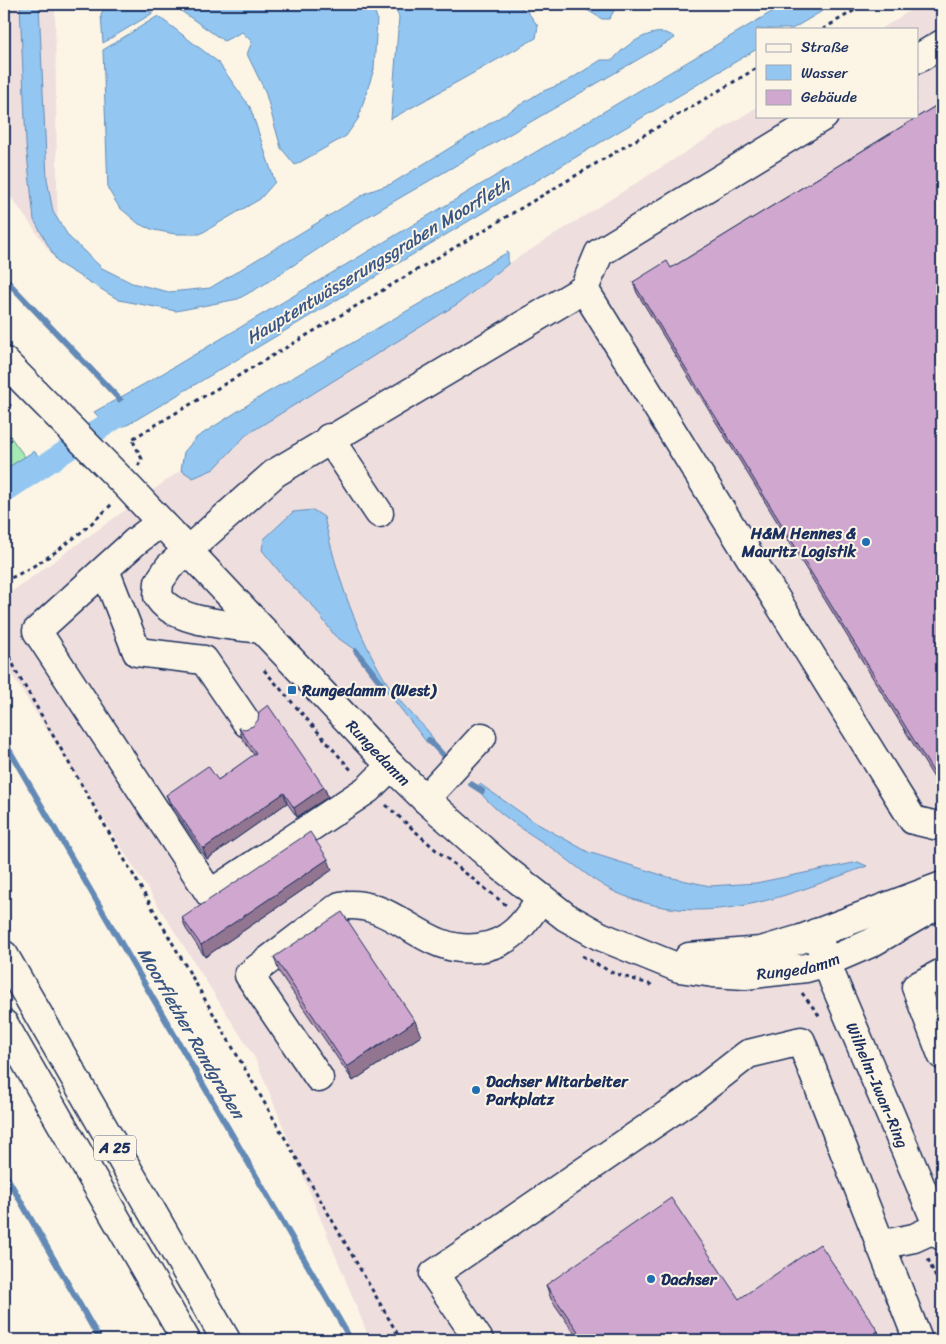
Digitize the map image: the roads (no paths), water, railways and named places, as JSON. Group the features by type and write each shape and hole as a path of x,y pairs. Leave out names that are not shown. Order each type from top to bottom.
{"main road":[{"path":"918,58 942,44"},
{"path":"260,629 187,617 162,604 157,592 161,577 169,567 274,473 329,438 584,290 600,253 821,118"},
{"path":"584,290 913,820 938,826 942,824"},
{"name":"Rungedamm","path":"4,361 161,522 260,629 425,800 541,898 582,926 679,968 714,974 776,973 827,962 895,931 942,902"},
{"path":"329,438 379,513"},
{"path":"161,522 37,631 210,894 368,789 391,766"},
{"path":"105,570 137,652 204,660 247,723"},
{"path":"425,800 482,736"},
{"name":"Rungedamm","path":"643,953 680,957 761,951 816,933 942,886"},
{"path":"319,1078 249,975 340,906 357,904 374,908 433,942 462,950 488,947 511,936 523,926 541,898"},
{"name":"Wilhelm-Iwan-Ring","path":"816,933 940,1232"},
{"name":"A 25","path":"4,955 226,1340"},
{"path":"942,973 916,987 942,1055"},
{"name":"A 25","path":"4,1024 186,1340"},
{"path":"479,1340 434,1274 690,1100 748,1054 801,1041 918,1340"},
{"path":"880,1245 940,1232"}],"water":[{"path":"20,4 39,4 47,179 53,212 69,237 102,268 132,283 169,292 210,288 368,192 391,184 541,92 566,82 601,60 613,60 625,48 642,37 660,33 668,34 675,38 367,217 263,285 238,299 176,311 119,300 58,263 34,220 26,144"},
{"path":"106,4 133,4 153,13 103,43 101,15"},
{"path":"171,4 372,4 377,18 374,69 358,119 346,136 295,165 281,148 265,91 247,54 252,42 242,32 224,41"},
{"path":"393,4 513,4 527,11 538,26 536,38 391,119 399,17"},
{"path":"577,4 607,4 614,11 609,19 602,19"},
{"path":"785,4 834,4 794,28 756,28 756,50 129,424 112,431 94,412 155,378"},
{"path":"158,16 218,62 250,107 275,182 260,199 200,234 175,234 154,230 139,224 119,207 108,189 103,50"},
{"path":"508,252 508,264 459,303 246,435 214,469 193,478 181,470 184,452 196,438 263,395"},
{"path":"34,451 51,470 4,498 4,470"},
{"path":"313,510 324,517 334,559 347,597 371,654 391,689 429,732 435,746 428,744 355,650 335,636 313,606 286,580 262,550 264,539 293,512"},
{"path":"480,784 536,823 588,852 668,877 710,886 756,883 858,862 867,866 805,889 743,906 712,910 680,909 648,904 607,888 503,815 476,787"}],"waterway":[{"path":"4,278 124,404"},
{"name":"Hauptentwässerungsgraben Moorfleth","path":"4,492 131,408"},
{"path":"356,651 381,683"},
{"path":"429,740 442,754"},
{"name":"Moorflether Randgraben","path":"4,741 351,1340"},
{"path":"471,784 482,791"},
{"path":"4,1172 100,1340"}],"place":[{"name":"H&M Hennes & Mauritz Logistik","path":"866,542"},
{"name":"Rungedamm (West)","path":"292,690"},
{"name":"Dachser Mitarbeiter Parkplatz","path":"476,1090"},
{"name":"Dachser","path":"651,1279"}]}
